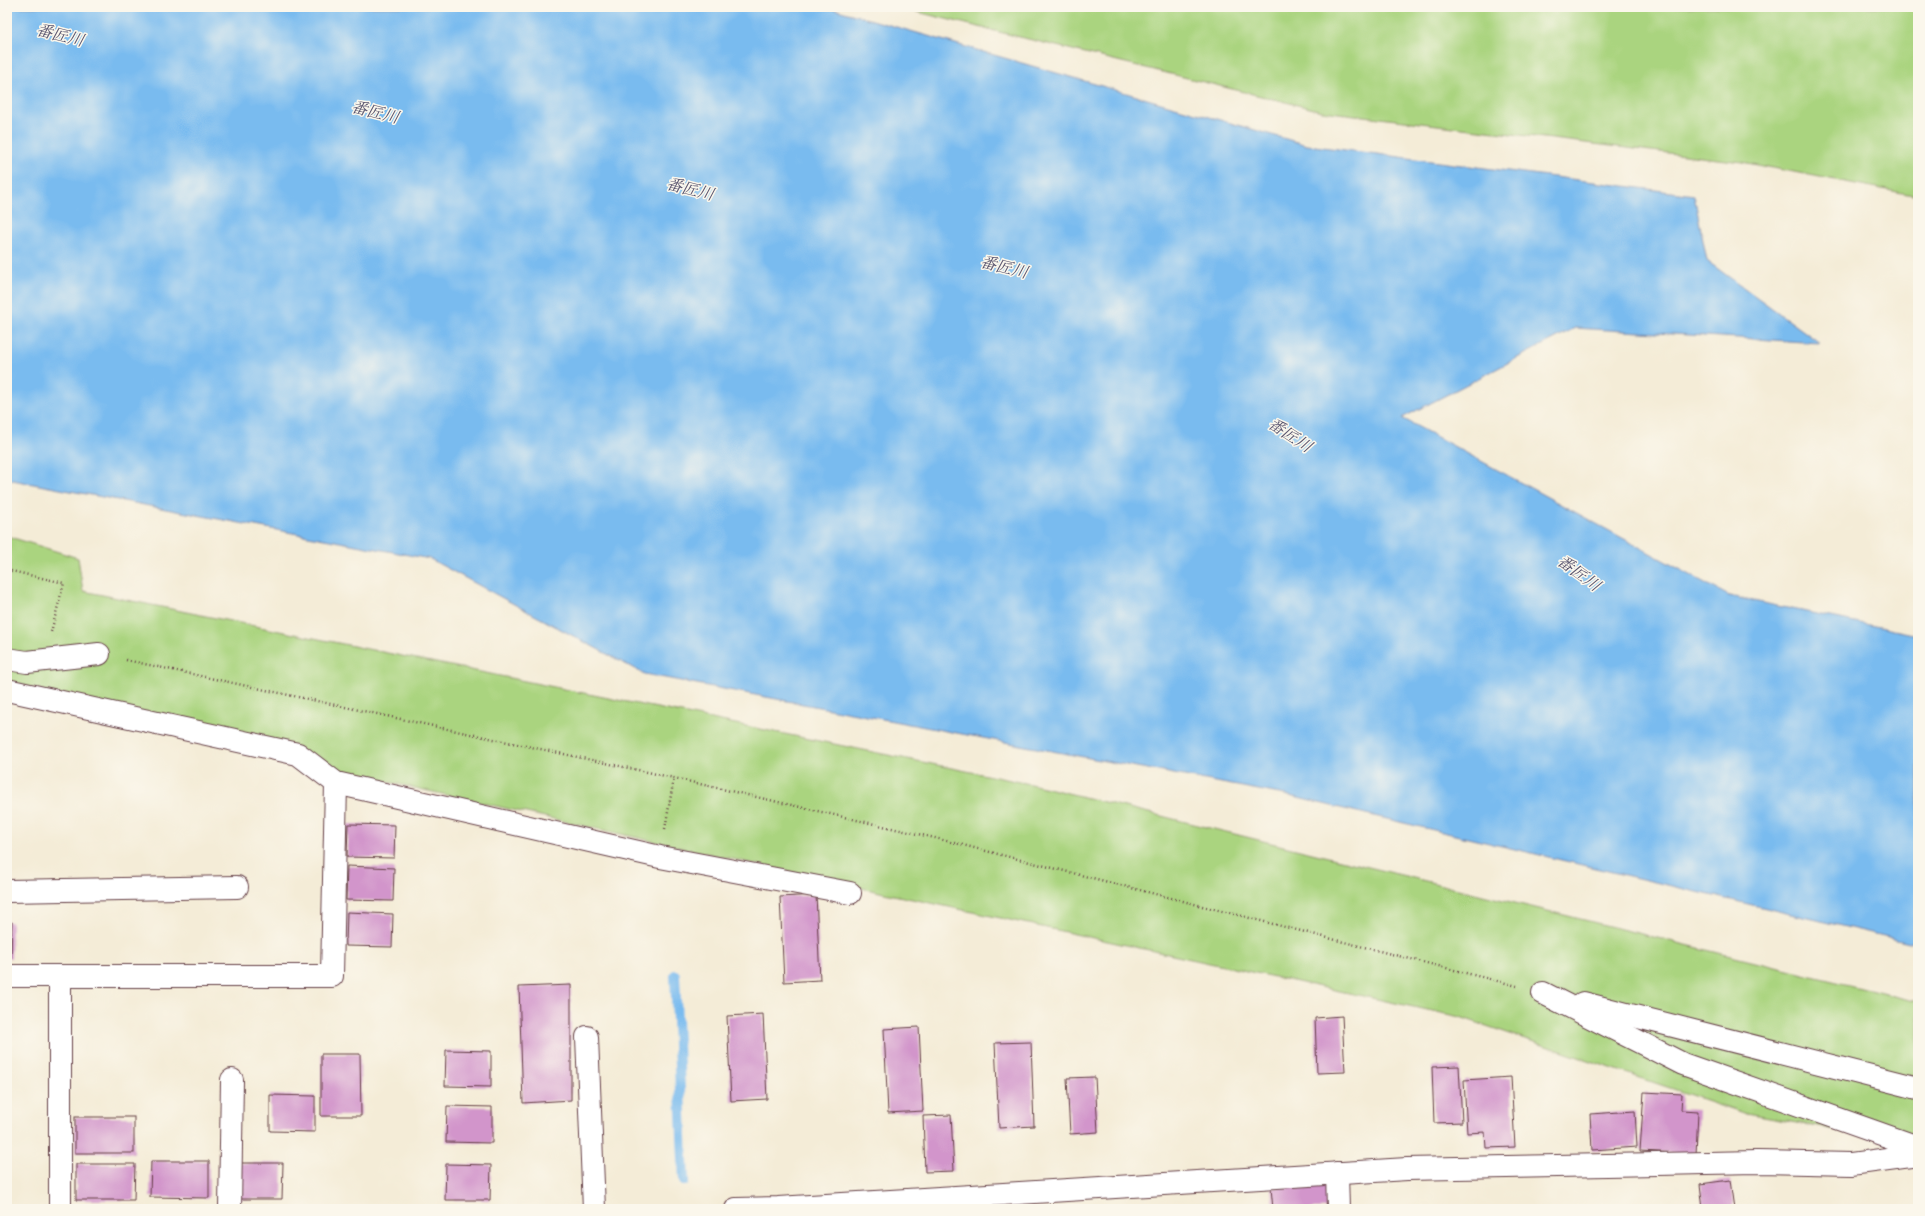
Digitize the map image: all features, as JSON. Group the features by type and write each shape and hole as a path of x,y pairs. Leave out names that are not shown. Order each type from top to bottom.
{"street":[{"path":"7,659 27,662 99,654"},
{"path":"7,690 298,754 336,783 660,857 850,893"},
{"path":"7,976 332,976 336,783"},
{"path":"7,891 237,887"},
{"path":"60,976 60,1209"},
{"path":"1543,993 1918,1088"},
{"path":"1543,993 1683,1064 1918,1148"},
{"path":"587,1037 594,1209"},
{"path":"230,1209 232,1080"},
{"path":"736,1209 778,1208 1407,1169 1757,1162 1851,1164 1918,1155"},
{"path":"1337,1173 1338,1209"}],"path":[{"path":"7,570 64,583 50,635"},
{"path":"99,654 674,778 935,838 1543,993"},
{"path":"660,857 674,778"}],"green space":[{"path":"897,7 1918,7 1918,196 1742,162 1322,111"},
{"path":"7,536 78,558 83,591 1035,785 1918,1002 1918,1145 1747,1114 1460,1017 875,891 357,775 7,681"}],"water":[{"name":"番匠川","path":"7,7 827,7 1307,145 1694,195 1707,261 1820,343 1575,328 1402,418 1729,596 1918,635 1918,944 1285,795 644,674 430,559 7,479"}],"building":[{"path":"348,824 395,825 394,858 347,857"},
{"path":"347,866 394,868 393,901 346,900"},
{"path":"816,895 820,980 784,982 780,897"},
{"path":"347,912 393,914 392,947 346,946"},
{"path":"7,922 12,922 11,958 7,958"},
{"path":"571,985 571,1100 523,1103 519,987"},
{"path":"763,1014 767,1099 731,1101 727,1016"},
{"path":"1342,1016 1345,1072 1317,1073 1315,1018"},
{"path":"919,1027 923,1111 888,1113 884,1029"},
{"path":"1031,1042 1034,1126 999,1128 995,1043"},
{"path":"446,1050 491,1051 491,1087 445,1086"},
{"path":"321,1054 360,1054 361,1116 321,1116"},
{"path":"1459,1066 1462,1122 1434,1123 1432,1067"},
{"path":"1095,1077 1098,1132 1070,1134 1067,1078"},
{"path":"1511,1077 1515,1147 1486,1148 1485,1132 1467,1133 1464,1080"},
{"path":"1644,1092 1682,1094 1681,1110 1698,1111 1696,1154 1640,1151"},
{"path":"270,1095 315,1096 315,1132 270,1131"},
{"path":"447,1106 492,1107 492,1143 446,1142"},
{"path":"1635,1111 1637,1147 1592,1150 1590,1114"},
{"path":"951,1115 954,1171 925,1172 923,1116"},
{"path":"75,1117 134,1117 134,1153 75,1153"},
{"path":"151,1161 209,1161 209,1198 150,1197"},
{"path":"238,1163 283,1163 282,1199 237,1199"},
{"path":"76,1164 135,1164 134,1200 76,1200"},
{"path":"446,1164 491,1165 490,1200 445,1200"},
{"path":"1730,1180 1734,1209 1703,1209 1700,1184"},
{"path":"1327,1183 1330,1209 1273,1209 1271,1188"},
{"path":"1670,1206 1670,1209 1638,1209 1638,1208"}],"waterway":[{"path":"675,975 684,1181"}]}
